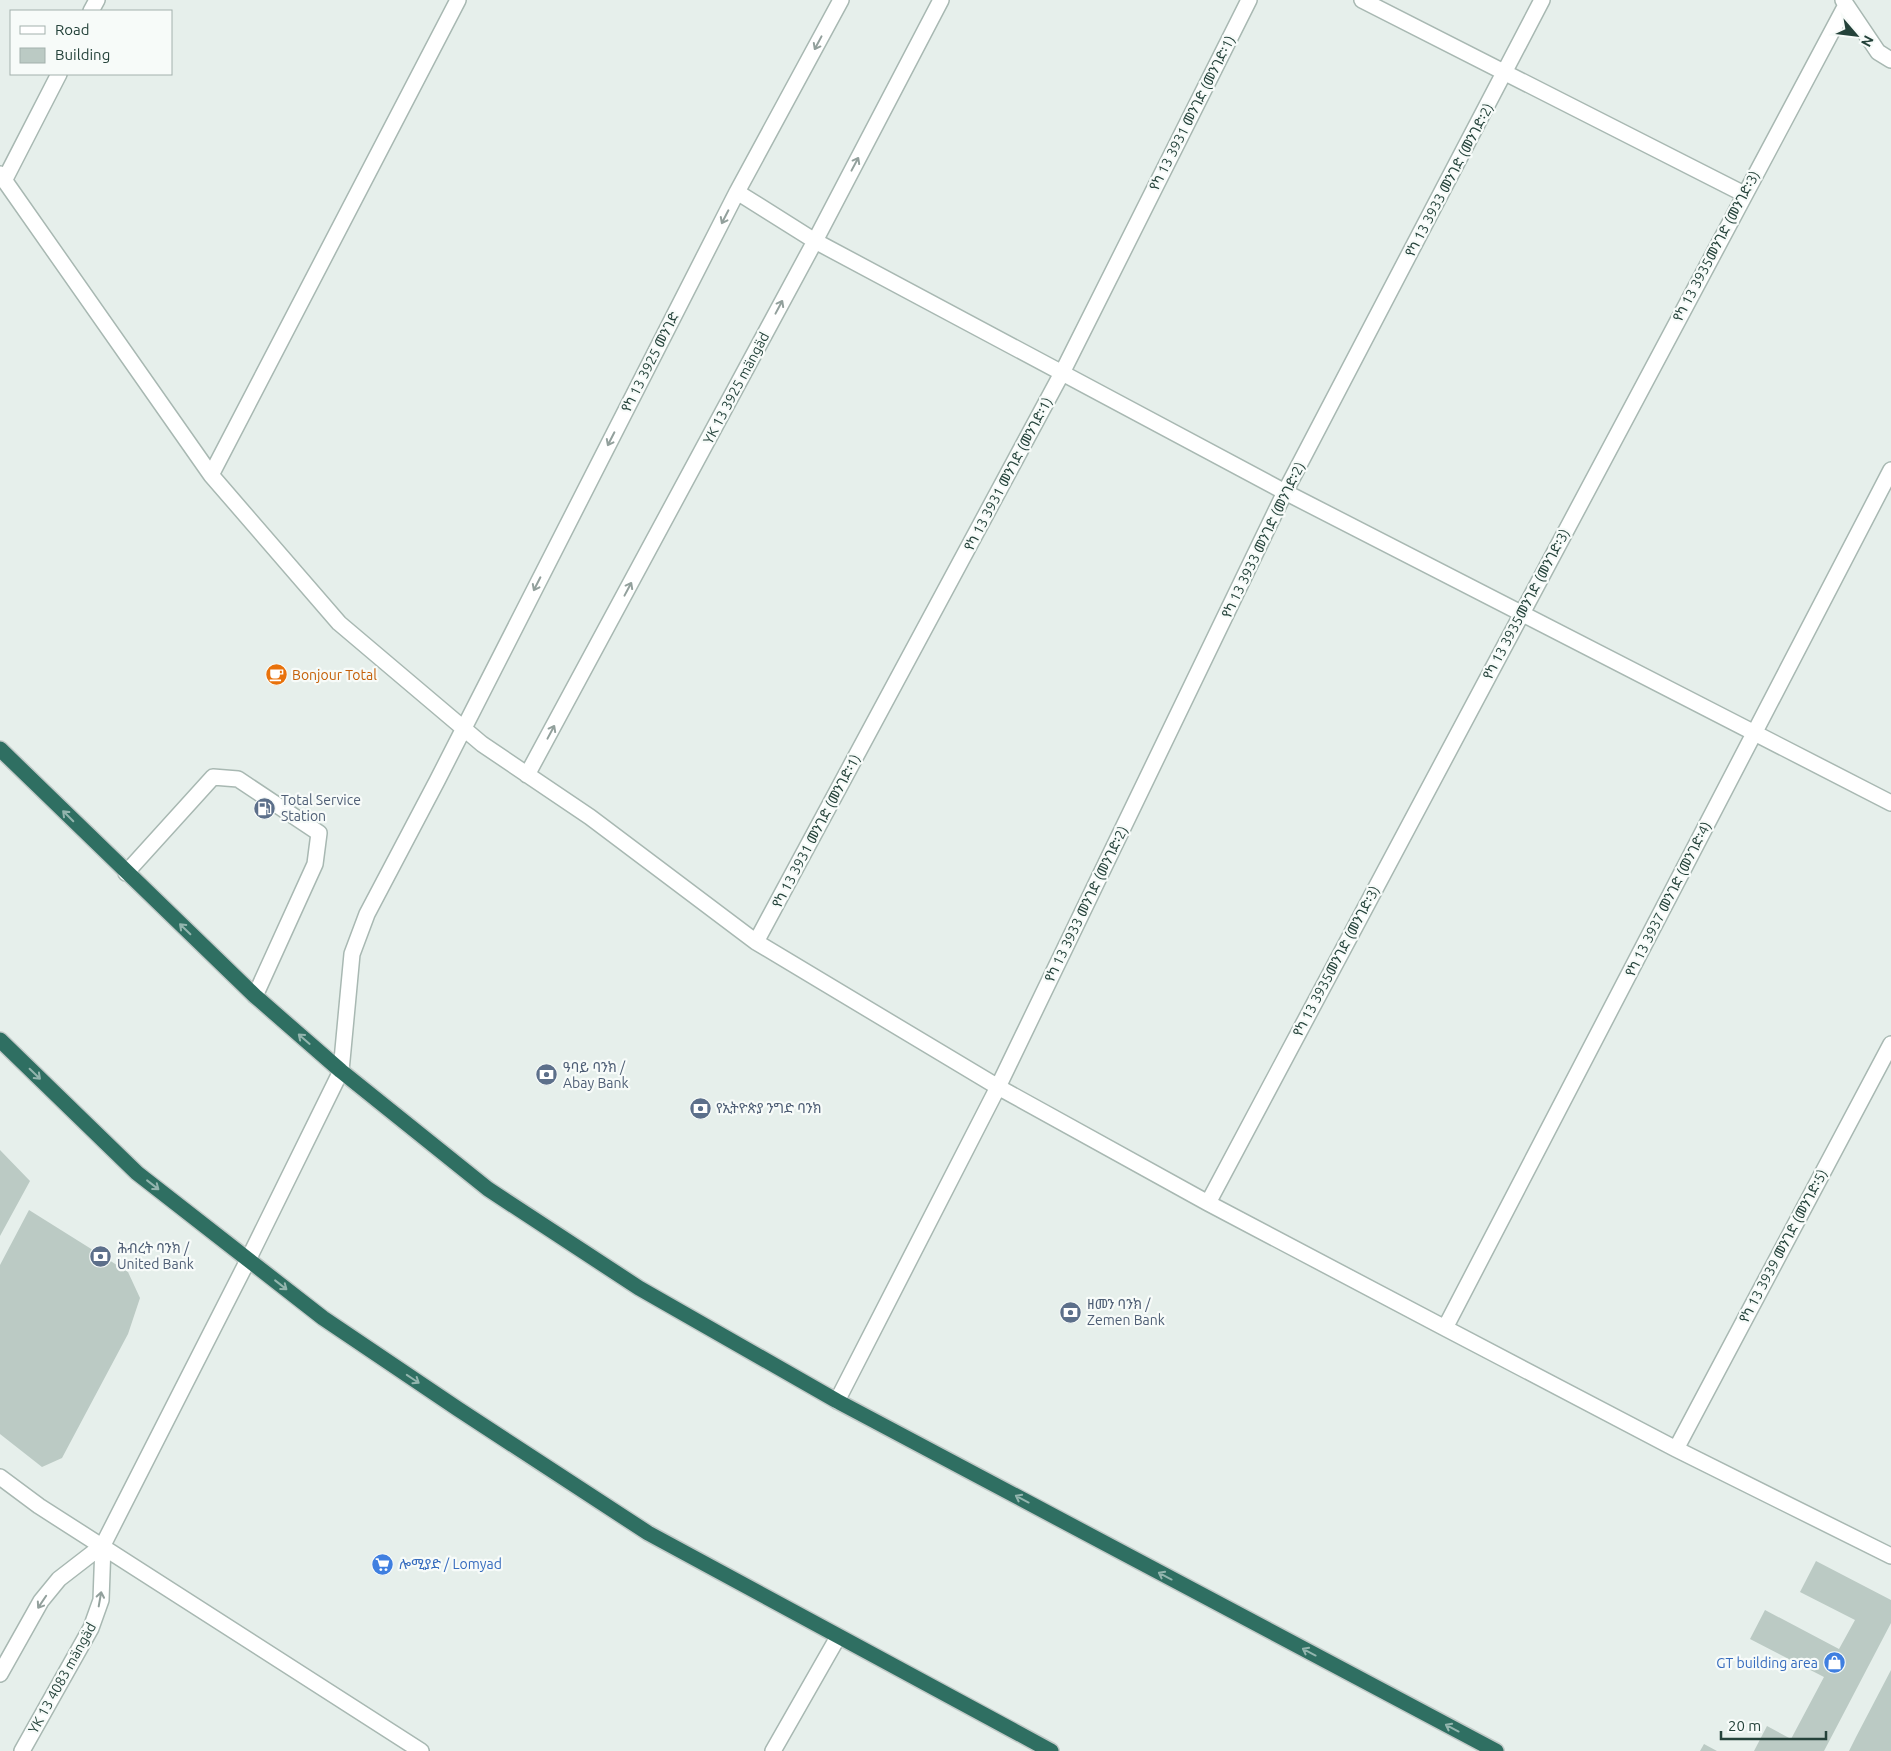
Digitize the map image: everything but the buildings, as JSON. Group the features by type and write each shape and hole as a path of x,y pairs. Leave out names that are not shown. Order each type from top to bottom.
{"highway":[{"path":"0,749 255,996 341,1071 488,1189 639,1288 837,1401 1496,1751"},
{"path":"0,1040 137,1173 330,1323 648,1533 1051,1751"}],"street":[{"path":"211,475 458,0"},
{"name":"የካ 13 3925 መንገድ","path":"341,1071 352,954 366,914 737,192 841,0"},
{"name":"YK 13 3925 mängäd","path":"528,775 815,241 941,0"},
{"name":"የካ 13 3931 መንገድ (መንገድ፡1)","path":"756,942 1062,374 1249,0"},
{"path":"1362,0 1504,74 1744,194"},
{"name":"የካ 13 3933 መንገድ (መንገድ፡2)","path":"837,1401 998,1087 1285,492 1542,0"},
{"path":"1844,3 1878,52 1891,60"},
{"name":"የካ 13 3935መንገድ (መንገድ፡3)","path":"1208,1203 1844,3"},
{"path":"58,75 2,178 211,475 339,622 482,744 590,818 756,942 998,1087 1208,1203 1445,1328 1676,1449 1891,1556"},
{"path":"737,192 815,241 1062,374 1520,614 1891,803"},
{"name":"የካ 13 3937 መንገድ (መንገድ፡4)","path":"1445,1328 1891,470"},
{"path":"126,873 213,777 238,778 319,832 315,864 255,996"},
{"name":"የካ 13 3939 መንገድ (መንገድ፡5)","path":"1676,1449 1891,1044"},
{"path":"0,1674 47,1594 59,1579 103,1545 248,1260 341,1071"},
{"path":"0,1476 39,1506 103,1545 403,1746 421,1751"},
{"name":"YK 13 4083 mängäd","path":"22,1751 91,1628 101,1600 103,1545"},
{"path":"773,1751 838,1637"}],"place":[{"name":"Bonjour Total","path":"276,675"},
{"name":"Total Service Station","path":"265,808"},
{"name":"ዓባይ ባንክ / Abay Bank","path":"547,1075"},
{"name":"የኢትዮጵያ ንግድ ባንክ","path":"700,1108"},
{"name":"ሕብረት ባንክ / United Bank","path":"101,1256"},
{"name":"ዘመን ባንክ / Zemen Bank","path":"1071,1312"},
{"name":"ሎሚያድ / Lomyad","path":"383,1564"},
{"name":"GT building area","path":"1834,1663"}]}
